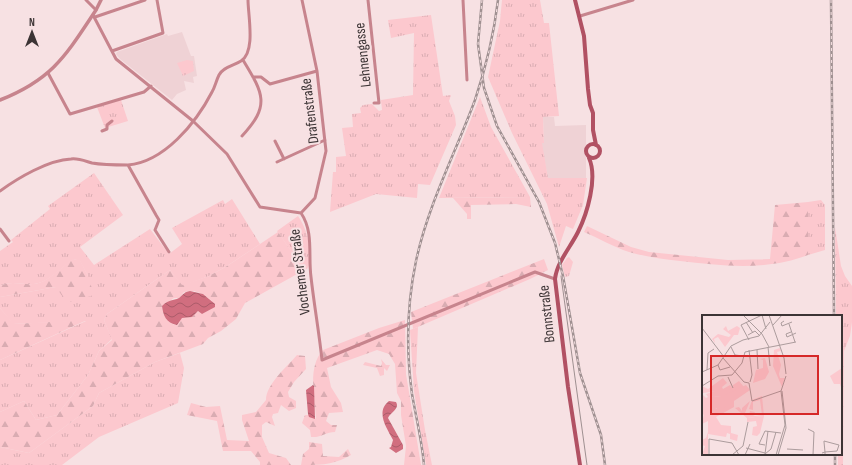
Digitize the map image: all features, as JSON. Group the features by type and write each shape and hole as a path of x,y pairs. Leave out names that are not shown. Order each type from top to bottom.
{"main road":[{"path":"575,0 584,36 590,105 593,113 593,130 596,145 600,148 601,152 597,158 590,158 586,152 593,130"},
{"path":"588,146 596,145"},
{"name":"Bonnstraße","path":"580,465 568,387 555,279 557,270 578,232 585,213 590,195 592,168 590,158"},
{"name":"Bonnstraße","path":"592,168 597,158"}],"street":[{"path":"86,0 96,10"},
{"path":"0,100 28,88 48,73 64,56 94,16 100,0"},
{"path":"94,16 145,0"},
{"path":"112,51 163,33 157,0"},
{"path":"0,191 37,170 67,159 77,159 101,164 128,165 148,161 162,153 193,121 213,90 219,74 243,60 247,51 250,32 248,0"},
{"name":"Drafenstraße","path":"301,213 315,198 324,160 325,140 317,71 302,0"},
{"name":"Lehnengasse","path":"368,0 379,103 374,103"},
{"path":"463,0 467,80"},
{"path":"580,16 633,0"},
{"path":"94,16 118,61 193,121"},
{"path":"242,136 255,120 262,106 260,93 243,60"},
{"path":"253,78 261,77 270,84 317,71"},
{"path":"48,73 70,114 144,92 151,86"},
{"path":"102,131 107,129 107,125 112,121"},
{"name":"Vochemer Straße","path":"193,121 233,162 260,207 301,213 304,218 311,247 310,275 322,360 535,272 555,279"},
{"path":"277,162 325,140"},
{"path":"276,141 284,159"},
{"path":"128,165 156,215 158,220 156,230 169,252"},
{"path":"0,229 9,241"},
{"path":"0,237 4,234"}],"shaded area":[{"path":"182,32 191,56 194,56 197,76 193,77 194,83 184,81 186,90 177,94 172,100 120,59 116,54 117,52 167,34 168,36"},
{"path":"543,117 554,117 555,126 586,125 586,178 548,178 541,143 544,143"}],"green space":[{"path":"502,0 540,0 544,23 549,23 559,116 543,117 544,143 542,143 548,178 587,178 583,205 573,229 566,226 559,247 547,204 512,133 488,77 500,21"},
{"path":"431,15 443,96 451,95 449,101 455,116 456,125 430,185 418,184 417,198 376,194 330,212 333,172 336,172 336,157 346,156 342,128 353,127 352,114 361,113 360,108 363,105 372,104 379,111 382,110 381,100 413,95 414,33 391,38 388,20"},
{"path":"187,60 193,61 194,71 183,76 177,63"},
{"path":"480,97 491,127 530,197 439,198"},
{"path":"121,100 128,121 105,128 97,107"},
{"path":"94,173 123,215 80,247 94,265 150,229 169,254 182,244 172,228 223,200 225,204 232,199 260,244 209,276 182,286 170,270 107,314 104,320 112,339 99,351 88,375 57,415 36,420 24,401 0,412 0,360 86,321 13,324 0,308 0,297 56,287 88,276 80,261 74,259 40,283 9,283 0,286 0,251 13,242 11,240 50,209 48,206"},
{"path":"530,197 531,207 516,204 471,205 471,219 467,219 467,214 453,198"},
{"path":"821,200 825,205 825,250 808,255 808,202"},
{"path":"808,202 808,255 777,263 728,266 654,258 623,250 584,232 587,226 631,247 649,252 728,260 770,259 775,205"},
{"path":"298,216 309,241 310,262 308,268 298,261 277,231"},
{"path":"835,227 841,266 845,276 852,286 852,322 850,336 844,351 843,465 838,465 838,455 842,455 842,315 836,315"},
{"path":"278,232 298,261 308,268 245,303 236,319 221,331 208,338 203,344 155,362 99,393 93,406 29,453 0,447 0,412 24,401 36,420 57,415 88,375 99,351 112,340 104,320 107,314 170,270 182,285 209,276 227,266","holes":["194,291 203,294 212,301 211,309 202,314 198,311 192,317 181,318 174,325 164,315 162,306 174,298 179,298 184,292"]},
{"path":"569,257 573,262 569,276 565,277 562,265"},
{"path":"73,259 80,260 88,276 94,295 67,303 56,287 0,297 0,286 8,283 39,283 50,277"},
{"path":"544,259 548,270 413,329 411,312"},
{"path":"0,308 14,324 87,320 0,360"},
{"path":"405,320 406,374 421,465 404,465 406,446 401,415 401,401 397,393 395,364 389,354 377,350 327,368 331,387 341,403 343,412 329,413 326,421 331,425 337,425 335,432 318,437 311,437 310,430 302,423 305,415 312,415 316,419 313,374 318,357 323,350 379,328"},
{"path":"418,327 416,373 432,465 426,465 414,391 410,330"},
{"path":"180,353 184,368 178,403 99,437 62,465 0,465 0,447 29,453 93,406 99,393 155,362"},
{"path":"297,355 305,356 306,369 294,382 288,392 289,397 296,401 296,408 289,411 281,405 278,413 273,414 272,417 275,426 266,422 262,425 262,437 269,453 286,458 291,465 260,465 260,462 251,451 223,451 217,421 187,415 191,403 206,407 220,406 227,440 249,441 242,420 242,415 256,412 266,400 269,388 273,382"},
{"path":"381,359 386,365 390,365 387,371 384,368 384,375 380,376 377,368 363,365 365,362 381,366"},
{"path":"309,442 322,444 323,456 339,457 348,449 351,455 339,461 327,464 301,465 303,454 309,449"}],"water":[{"path":"190,291 203,294 215,304 215,307 202,314 198,311 192,317 182,318 177,325 173,324 164,315 162,306"},
{"path":"313,385 315,419 309,417 308,414 306,390"},
{"path":"389,401 396,402 397,404 396,409 388,418 403,445 403,449 396,453 389,448 391,447 393,440 385,425 383,415 385,405"}],"tram line":[{"path":"561,276 587,465"}],"railway":[{"path":"482,0 478,44 484,88 497,126 539,202 555,243 563,276 580,373 601,435 605,465"},
{"path":"424,465 412,394 408,344 409,310 413,277 427,220 479,88 492,38 498,0"},
{"path":"831,0 834,315"},
{"path":"835,455 835,465"}]}
